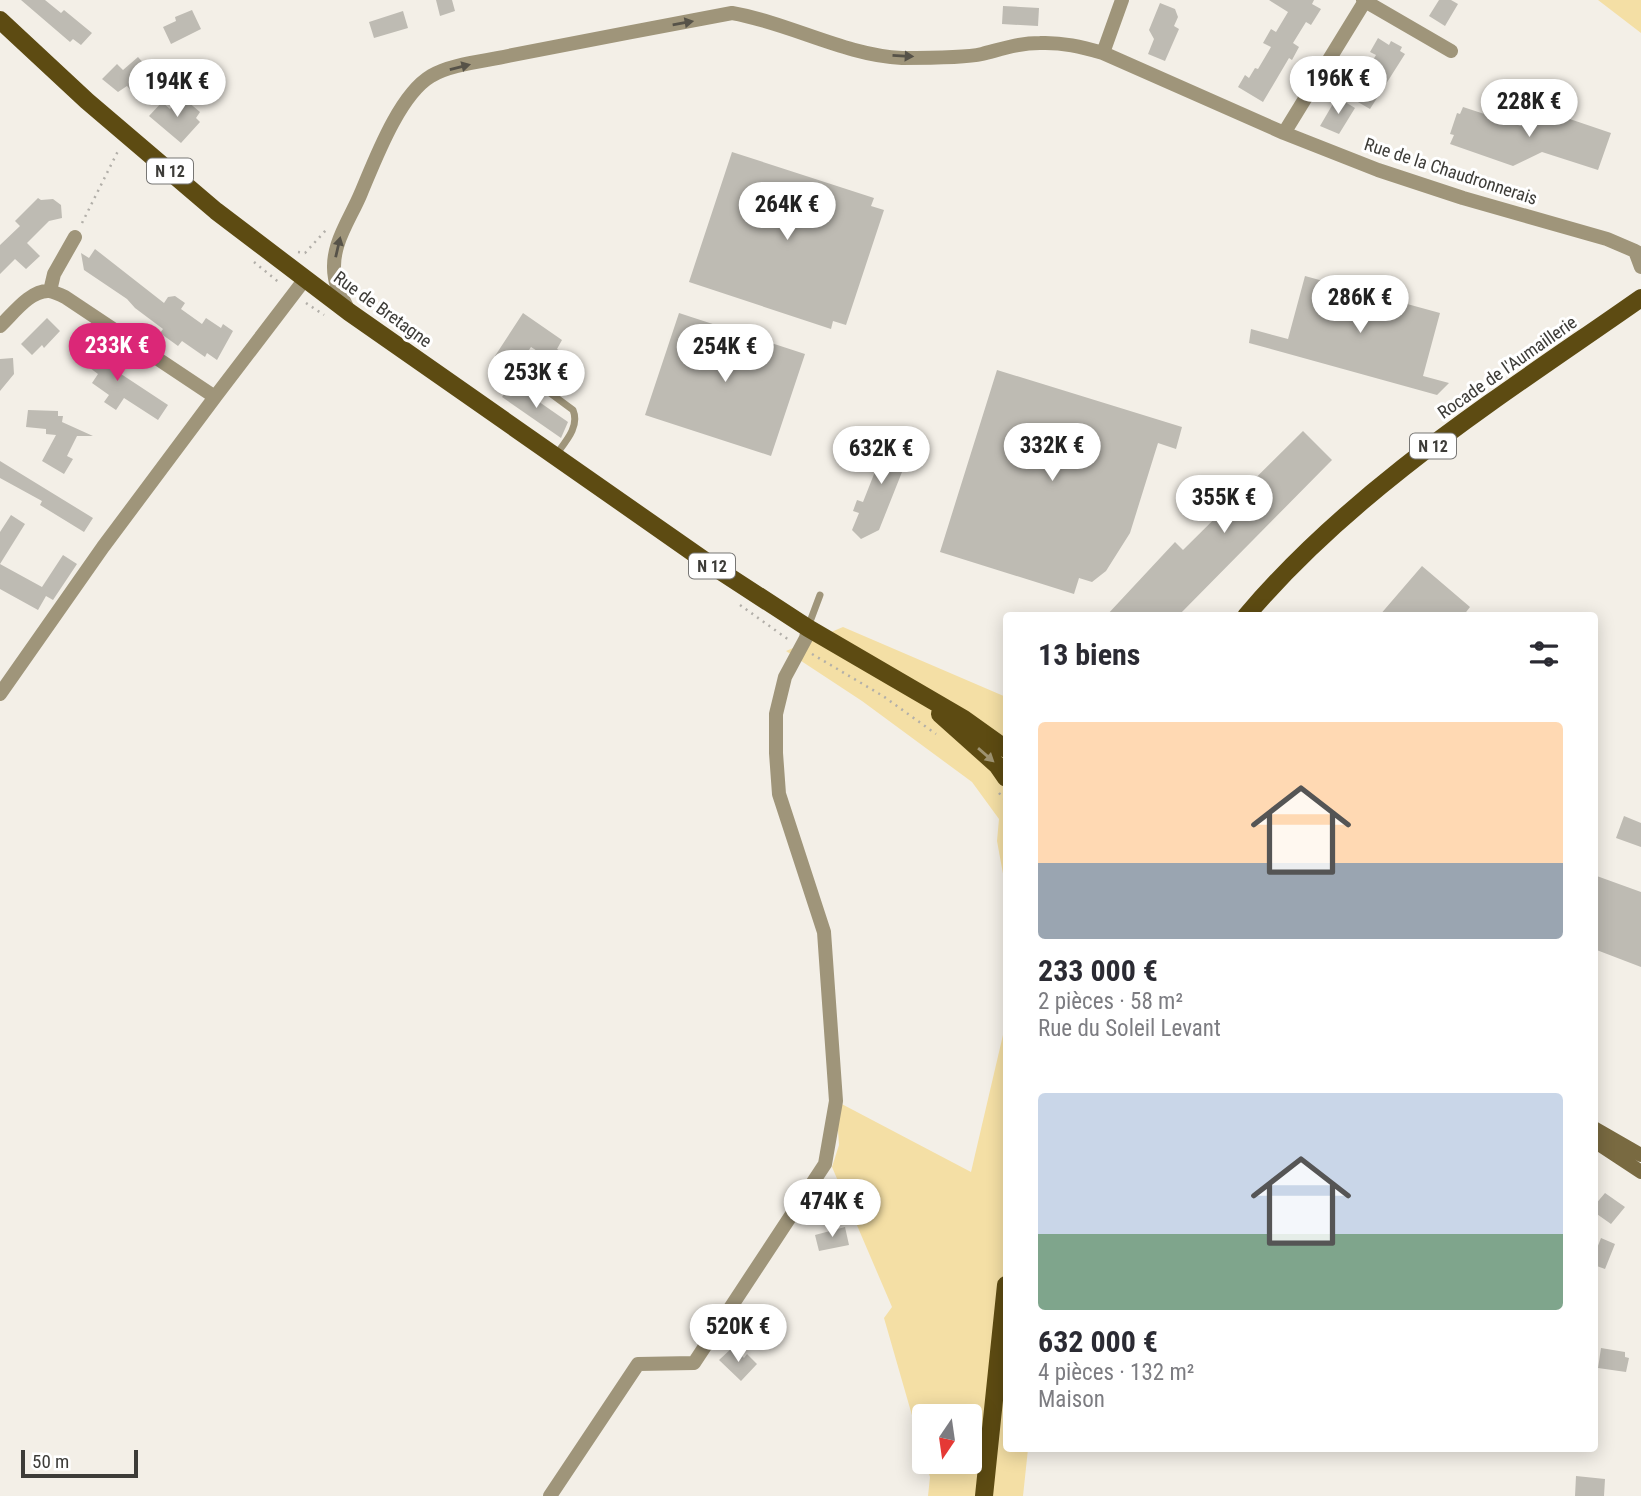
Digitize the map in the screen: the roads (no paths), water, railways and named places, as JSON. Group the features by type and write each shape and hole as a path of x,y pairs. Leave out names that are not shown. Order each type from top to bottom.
{"main road":[{"name":"Rue de Bretagne","path":"4,30 206,202 349,312 708,563 808,628 964,719 1003,747"},
{"name":"Rocade de l'Aumaillerie","path":"1250,612 1309,548 1359,503 1420,454 1640,296"},
{"name":"Rue de Bretagne","path":"874,668 936,711 997,765 1003,774"},
{"path":"1598,1130 1641,1155"},
{"path":"1598,1144 1641,1171"},
{"path":"984,1496 1003,1314"}],"street":[{"path":"1103,53 1122,0"},
{"path":"1284,133 1364,0 1451,51"},
{"name":"Rue de la Chaudronnerais","path":"349,312 334,278 340,237 386,134 414,90 431,75 559,46 732,13 756,17 856,50 902,58 982,54 1015,44 1041,43 1073,45 1103,53 1284,133 1385,172 1463,198 1607,239 1638,253 1641,267"},
{"path":"50,291 54,274 75,237"},
{"path":"0,694 103,547 305,279"},
{"path":"0,326 24,302 38,293 50,291 65,297 215,397"},
{"path":"550,1496 638,1364 694,1363 825,1164 836,1101 824,932 779,794 776,753 776,714 785,677 806,638 808,628"}],"lane":[{"path":"527,376 573,410 576,417 574,429 555,457"},
{"path":"808,628 820,595"}]}
